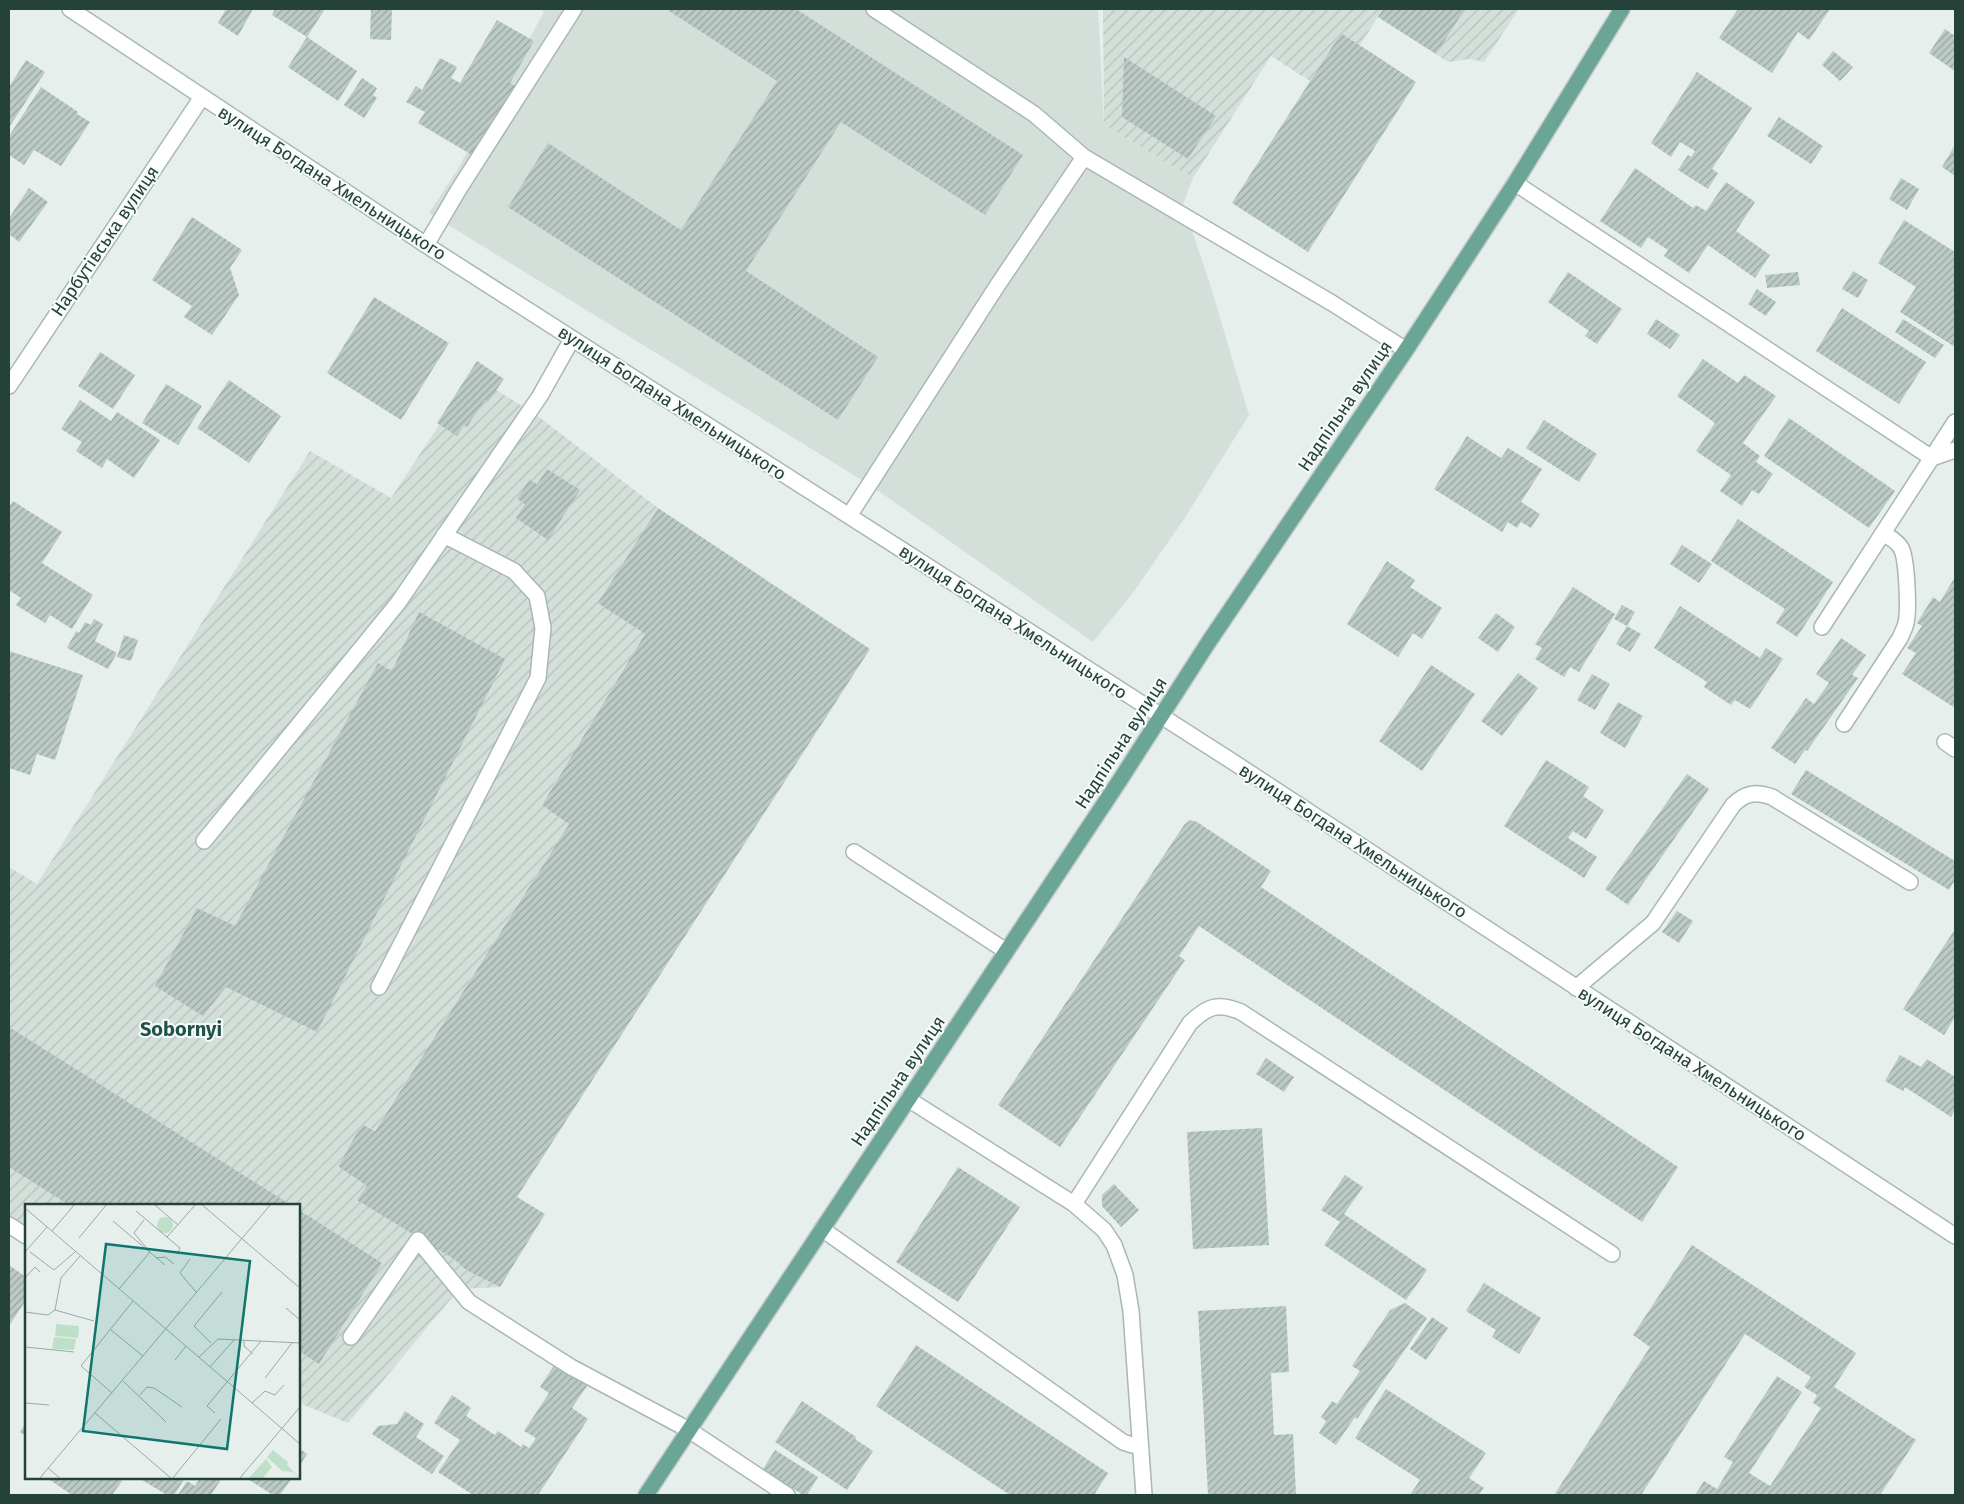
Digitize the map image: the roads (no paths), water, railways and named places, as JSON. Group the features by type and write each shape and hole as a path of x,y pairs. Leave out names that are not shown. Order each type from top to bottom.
{"main road":[{"name":"Надпільна вулиця","path":"646,1495 1161,717 1208,643 1406,350 1515,183 1622,9"}],"street":[{"name":"вулиця Богдана Хмельницького","path":"70,9 426,245 1238,765 1955,1236"},
{"path":"426,245 458,189 574,9"},
{"path":"874,9 1034,114 1084,157 1332,303 1406,350"},
{"name":"Нарбутівська вулиця","path":"9,386 202,97"},
{"path":"849,516 1002,279 1084,157"},
{"path":"1515,183 1932,458"},
{"path":"204,841 398,603 540,396 572,339"},
{"path":"1822,626 1955,422"},
{"path":"1932,458 1955,450"},
{"path":"1844,724 1900,638 1906,624 1908,610 1904,558 1901,548 1895,541 1883,533"},
{"path":"379,987 538,678 543,628 537,596 514,571 444,535"},
{"path":"1576,988 1653,923 1733,805 1740,797 1750,793 1761,793 1772,797 1910,882"},
{"path":"854,852 1006,951"},
{"path":"1074,1204 1190,1022 1201,1012 1214,1007 1228,1006 1241,1012 1612,1254"},
{"path":"908,1099 1074,1204 1104,1230 1114,1245 1125,1275 1134,1341 1144,1495"},
{"path":"9,1225 25,1235"},
{"path":"822,1229 1123,1442 1140,1445"},
{"path":"351,1337 418,1240 470,1302 571,1368 689,1430 787,1495"}],"district":[{"name":"Sobornyi","path":"181,1029"}]}
